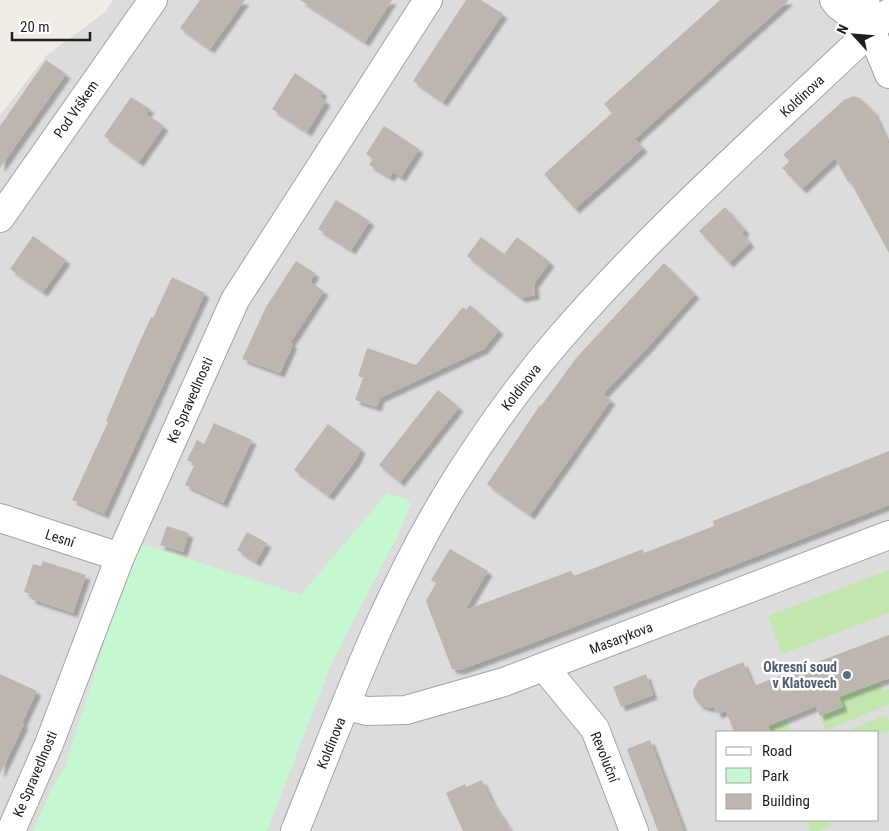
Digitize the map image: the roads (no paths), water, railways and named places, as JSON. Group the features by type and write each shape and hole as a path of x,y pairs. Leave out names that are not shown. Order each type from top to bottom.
{"street":[{"name":"Pod Vrškem","path":"0,218 12,183 153,0"},
{"name":"Ke Spravedlnosti","path":"11,831 48,744 120,557 235,300 428,0"},
{"path":"834,0 838,5 880,22"},
{"path":"865,0 880,22 889,74"},
{"name":"Koldinova","path":"295,831 385,614 427,530 482,439 558,340 652,239 880,22"},
{"name":"Lesní","path":"0,518 120,557"},
{"name":"Masarykova","path":"346,706 367,711 406,710 504,682 889,536"},
{"name":"Revoluční","path":"544,667 595,729 634,831"}],"place":[{"name":"Okresní soud v Klatovech","path":"847,675"}]}
